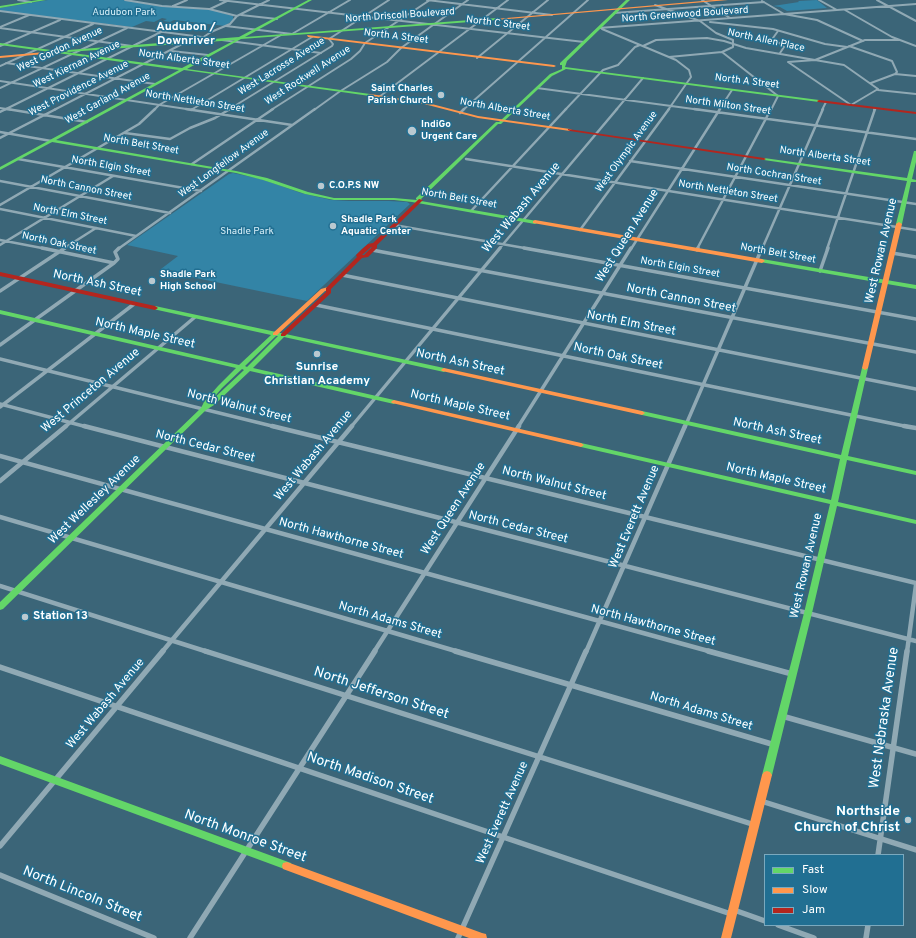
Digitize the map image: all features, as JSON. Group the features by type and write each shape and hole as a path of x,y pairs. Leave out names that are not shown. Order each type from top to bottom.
{"main road":[{"path":"0,7 44,0"},
{"name":"West Garland Avenue","path":"0,169 310,0"},
{"name":"West Wellesley Avenue","path":"204,409 206,403 240,367 342,275 360,257 359,255 364,250 370,245 373,247 419,201 418,199 480,145 501,124 501,122 628,0"},
{"name":"North Driscoll Boulevard","path":"39,51 74,52 186,42 202,39 236,40 341,30 481,20 530,14 552,15 616,12 655,5 726,0"},
{"name":"North A Street","path":"292,34 916,113"},
{"path":"1,45 39,51"},
{"name":"North Driscoll Boulevard","path":"0,57 24,55 39,51 74,52"},
{"name":"North Alberta Street","path":"74,52 107,59 430,105 501,122 596,134 913,180"},
{"name":"West Wellesley Avenue","path":"419,201 424,200 497,123 501,122"},
{"name":"North Belt Street","path":"51,141 254,175 307,193 334,199 394,199 419,201 916,287"},
{"name":"West Rowan Avenue","path":"726,938 808,613 904,202 913,180 915,156"},
{"name":"North Ash Street","path":"0,274 916,473"},
{"name":"West Wellesley Avenue","path":"0,607 204,409 212,404 316,305 329,292 325,289"},
{"name":"North Maple Street","path":"0,312 916,522"},
{"name":"North Monroe Street","path":"0,760 482,938"}],"street":[{"path":"18,0 32,2"},
{"path":"125,0 173,7 209,9 237,16"},
{"path":"140,3 146,0"},
{"path":"173,7 187,0"},
{"name":"North C Street","path":"220,0 584,42"},
{"path":"209,9 228,0"},
{"path":"0,11 162,32 202,39 232,23 237,16 269,0"},
{"path":"292,34 350,0"},
{"name":"West Lacrosse Avenue","path":"124,132 169,139 190,128 222,115 332,46 333,44 329,39 389,0"},
{"path":"425,0 497,8 530,14"},
{"name":"West Rockwell Avenue","path":"192,164 255,120 351,59 360,51 365,43 429,0"},
{"name":"West Longfellow Avenue","path":"114,264 118,259 116,250 230,171 339,92 387,62 401,48 432,24 468,0"},
{"path":"379,97 508,0"},
{"path":"477,58 548,0"},
{"path":"460,113 588,0"},
{"path":"761,0 784,14 818,20 863,41"},
{"path":"819,0 837,10"},
{"path":"878,0 897,12 916,21"},
{"path":"704,1 730,18"},
{"name":"North Driscoll Boulevard","path":"616,12 764,2"},
{"name":"North Greenwood Boulevard","path":"599,28 915,4"},
{"path":"655,5 700,21 778,31 825,44 848,47 893,62 897,72 895,74"},
{"path":"845,10 899,40 916,46"},
{"path":"241,14 277,19"},
{"path":"0,27 29,15"},
{"path":"1,45 61,19"},
{"path":"700,21 716,33 733,40 734,44 731,49"},
{"path":"39,51 65,36 94,23"},
{"name":"North A Street","path":"226,26 292,34"},
{"path":"0,27 134,46"},
{"name":"West Gordon Avenue","path":"0,88 128,28"},
{"path":"599,28 682,63 689,70 691,77 687,84"},
{"path":"778,31 773,38 784,47 780,54"},
{"name":"West Kiernan Avenue","path":"0,112 162,32"},
{"path":"0,205 144,120 158,105 281,35"},
{"path":"190,110 312,37"},
{"name":"North Allen Place","path":"642,46 652,41 689,38 713,39 746,48 845,66 878,89"},
{"path":"236,40 321,53"},
{"path":"899,40 863,41 815,60 788,63 851,105 878,89 916,94"},
{"name":"West Providence Avenue","path":"0,138 186,42"},
{"path":"471,211 600,73 605,69 620,64 635,47 642,46"},
{"path":"669,57 746,48"},
{"path":"170,50 208,56"},
{"path":"697,250 778,96 722,52"},
{"path":"0,66 24,55"},
{"path":"6,63 155,84"},
{"path":"871,83 895,74 916,76"},
{"name":"West Wabash Avenue","path":"0,846 340,442 643,78"},
{"name":"North Nettleton Street","path":"0,81 292,125"},
{"name":"West Olympic Avenue","path":"580,230 687,84"},
{"name":"North Milton Street","path":"537,88 916,139"},
{"name":"West Queen Avenue","path":"190,938 389,631 732,90"},
{"name":"West Everett Avenue","path":"458,938 600,621 826,102"},
{"path":"0,108 87,122"},
{"path":"820,271 875,108"},
{"name":"North Belt Street","path":"0,132 51,141"},
{"name":"North Nettleton Street","path":"468,154 512,166 916,230"},
{"name":"North Elgin Street","path":"18,159 201,191"},
{"name":"North Cochran Street","path":"630,161 916,204"},
{"path":"0,245 113,176"},
{"name":"North Cannon Street","path":"0,181 170,213"},
{"name":"North Elm Street","path":"0,209 136,236"},
{"name":"North Elgin Street","path":"394,225 916,319"},
{"path":"0,292 96,228"},
{"name":"North Oak Street","path":"0,240 114,264"},
{"name":"North Cannon Street","path":"373,247 483,271 916,352"},
{"path":"892,253 916,257"},
{"path":"0,345 114,264"},
{"name":"North Elm Street","path":"342,275 916,389"},
{"path":"1,405 48,371 134,304"},
{"name":"North Oak Street","path":"316,305 916,428"},
{"name":"West Princeton Avenue","path":"0,481 195,317"},
{"name":"North Walnut Street","path":"0,359 916,584"},
{"name":"North Cedar Street","path":"1,405 916,641"},
{"name":"North Hawthorne Street","path":"0,456 792,674"},
{"name":"North Adams Street","path":"0,517 775,745"},
{"name":"West Nebraska Avenue","path":"878,854 916,584"},
{"name":"North Jefferson Street","path":"0,586 754,825"},
{"name":"North Madison Street","path":"0,667 504,837 733,912 764,921"},
{"path":"782,716 916,754"},
{"path":"761,801 916,850"},
{"name":"North Lincoln Street","path":"0,875 154,938"},
{"path":"781,926 814,938"},
{"path":"866,938 868,926"}],"green space":[{"name":"Audubon Park","path":"48,0 123,0 148,4 213,10 233,16 233,20 225,26 174,20 170,22 163,21 167,19 162,18 154,22 146,21 132,27 0,11 0,8"},
{"path":"817,0 827,8 787,11 780,7 773,6 799,2 798,1"},
{"name":"Shadle Park","path":"233,173 261,179 301,193 331,200 389,201 407,202 410,204 307,301 177,274 175,271 161,269 178,256 127,245 229,174"}],"traffic: fast":[{"path":"0,7 44,0"},
{"path":"0,169 310,0"},
{"path":"561,64 628,0"},
{"path":"68,51 497,19"},
{"path":"0,44 370,95"},
{"path":"420,200 418,199 497,123 500,123 551,75 564,69 563,67 565,61"},
{"path":"564,68 819,101"},
{"path":"51,141 236,172 265,179 307,193 334,199 394,199 412,201 535,222"},
{"path":"899,224 916,152"},
{"path":"764,159 916,181"},
{"path":"762,261 916,287"},
{"path":"155,308 444,370"},
{"path":"0,312 394,402"},
{"path":"204,409 206,403 220,387 275,334"},
{"path":"0,607 204,409 212,404 283,335"},
{"path":"767,775 808,613 865,368"},
{"path":"642,413 916,473"},
{"path":"581,445 916,522"},
{"path":"0,760 287,866"}],"traffic: slow":[{"path":"497,19 726,0"},
{"path":"308,36 554,66"},
{"path":"0,57 44,53"},
{"path":"370,95 424,103 478,117 570,130"},
{"path":"535,222 762,261"},
{"path":"865,368 899,224"},
{"path":"275,334 323,290 328,289"},
{"path":"444,370 642,413"},
{"path":"394,402 581,445"},
{"path":"726,938 767,775"},
{"path":"287,866 482,938"}],"traffic: jam":[{"path":"819,101 916,113"},
{"path":"570,130 764,159"},
{"path":"360,257 359,255 364,250 370,245 374,245 421,200"},
{"path":"283,335 329,292 328,289 360,257 366,256 375,247 374,245"},
{"path":"0,274 155,308"}],"place":[{"name":"Saint Charles Parish Church","path":"441,95"},
{"name":"IndiGo Urgent Care","path":"412,131"},
{"name":"C.O.P.S NW","path":"321,186"},
{"name":"Shadle Park Aquatic Center","path":"333,226"},
{"name":"Shadle Park High School","path":"152,281"},
{"name":"Sunrise Christian Academy","path":"317,354"},
{"name":"Station 13","path":"25,617"},
{"name":"Northside Church of Christ","path":"908,820"}],"district":[{"name":"Audubon / Downriver","path":"186,35"}]}
